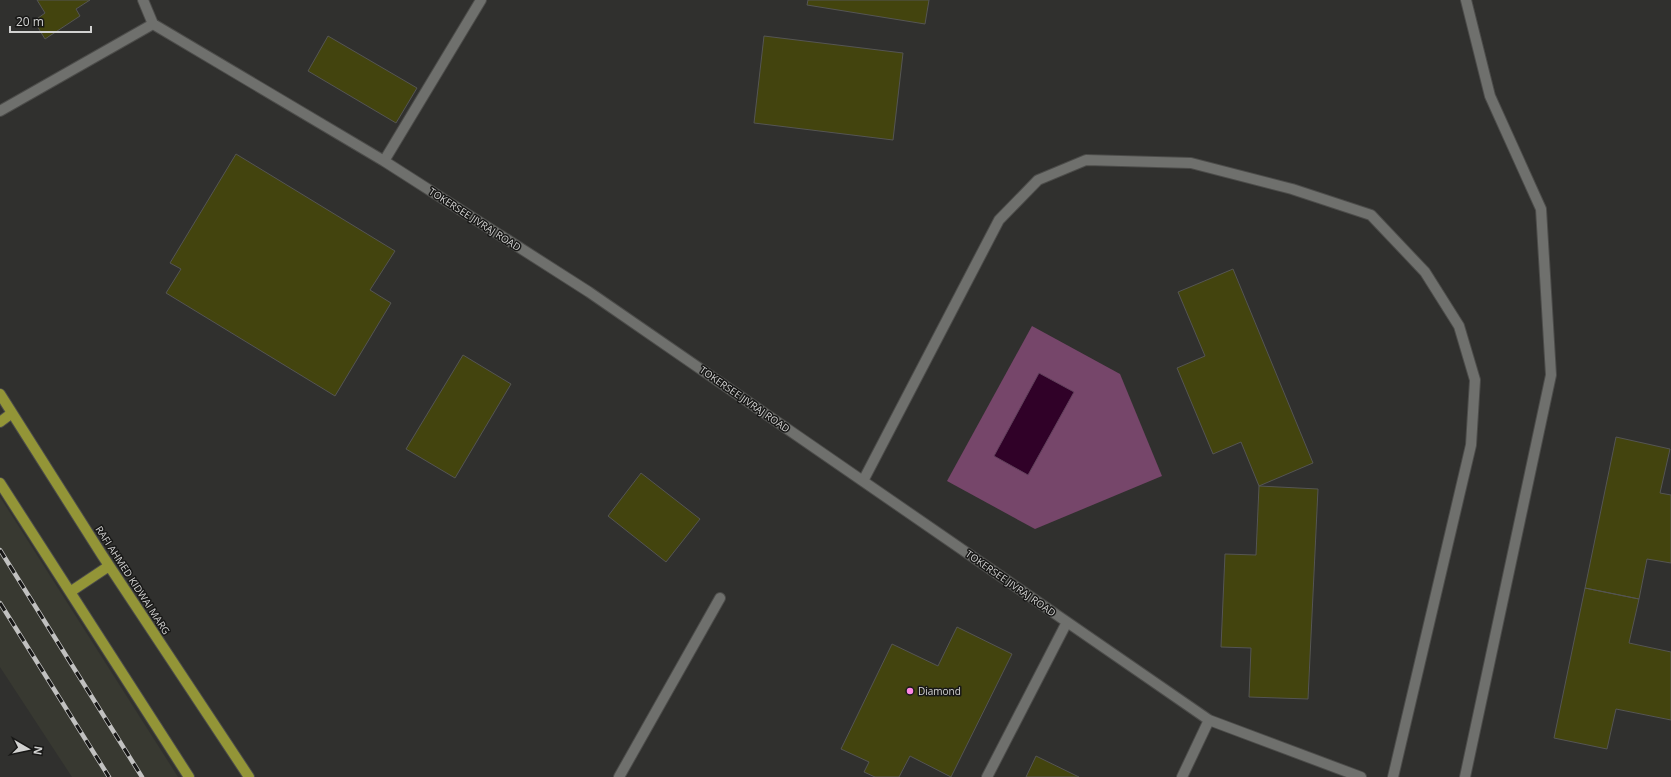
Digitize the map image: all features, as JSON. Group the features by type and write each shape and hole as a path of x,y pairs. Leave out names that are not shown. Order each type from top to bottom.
{"main road":[{"name":"RAFI AHMED KIDWAI MARG","path":"0,394 109,566 249,777"},
{"path":"0,422 12,413"},
{"path":"0,483 189,777"},
{"path":"70,592 109,566"}],"street":[{"path":"0,112 153,24 143,0"},
{"path":"384,162 481,0"},
{"path":"1465,777 1551,375 1541,209 1490,96 1466,0"},
{"name":"TOKERSEE JIVRAJ ROAD","path":"153,24 384,162 589,292 1209,720 1361,777"},
{"path":"863,481 999,220 1038,180 1086,160 1192,163 1292,189 1371,216 1425,272 1459,326 1475,380 1472,445 1393,777"},
{"path":"619,777 720,598"},
{"path":"987,777 1067,622"},
{"path":"1182,777 1209,720"}],"shaded area":[{"path":"1032,326 1120,374 1162,476 1035,529 947,481"},
{"path":"1039,373 1074,392 1028,475 994,456"},
{"path":"0,497 178,777 72,777 0,667"}],"building":[{"path":"37,0 90,0 76,9 80,16 45,39 34,21 45,13"},
{"path":"808,0 929,0 925,24 807,5"},
{"path":"328,36 417,88 396,123 308,71"},
{"path":"764,36 903,53 893,140 754,123"},
{"path":"236,154 395,251 370,290 391,303 335,396 166,293 181,269 170,263"},
{"path":"1233,269 1313,463 1259,486 1241,442 1213,454 1177,368 1205,356 1178,292"},
{"path":"463,355 511,384 455,478 406,449"},
{"path":"1616,437 1670,449 1660,493 1671,495 1671,563 1647,559 1639,599 1585,588"},
{"path":"641,473 700,519 666,562 608,516"},
{"path":"1259,486 1318,489 1308,699 1249,697 1251,648 1221,647 1225,554 1256,555"},
{"path":"1585,588 1639,599 1629,643 1671,652 1671,720 1616,709 1607,749 1554,738"},
{"path":"957,627 1012,654 951,777 910,756 899,777 875,777 864,772 869,762 841,749 892,644 938,666"},
{"path":"1036,756 1079,777 1026,777"}],"railway":[{"path":"0,550 142,777"},
{"path":"0,603 109,777"}],"place":[{"name":"Diamond","path":"910,691"}]}
